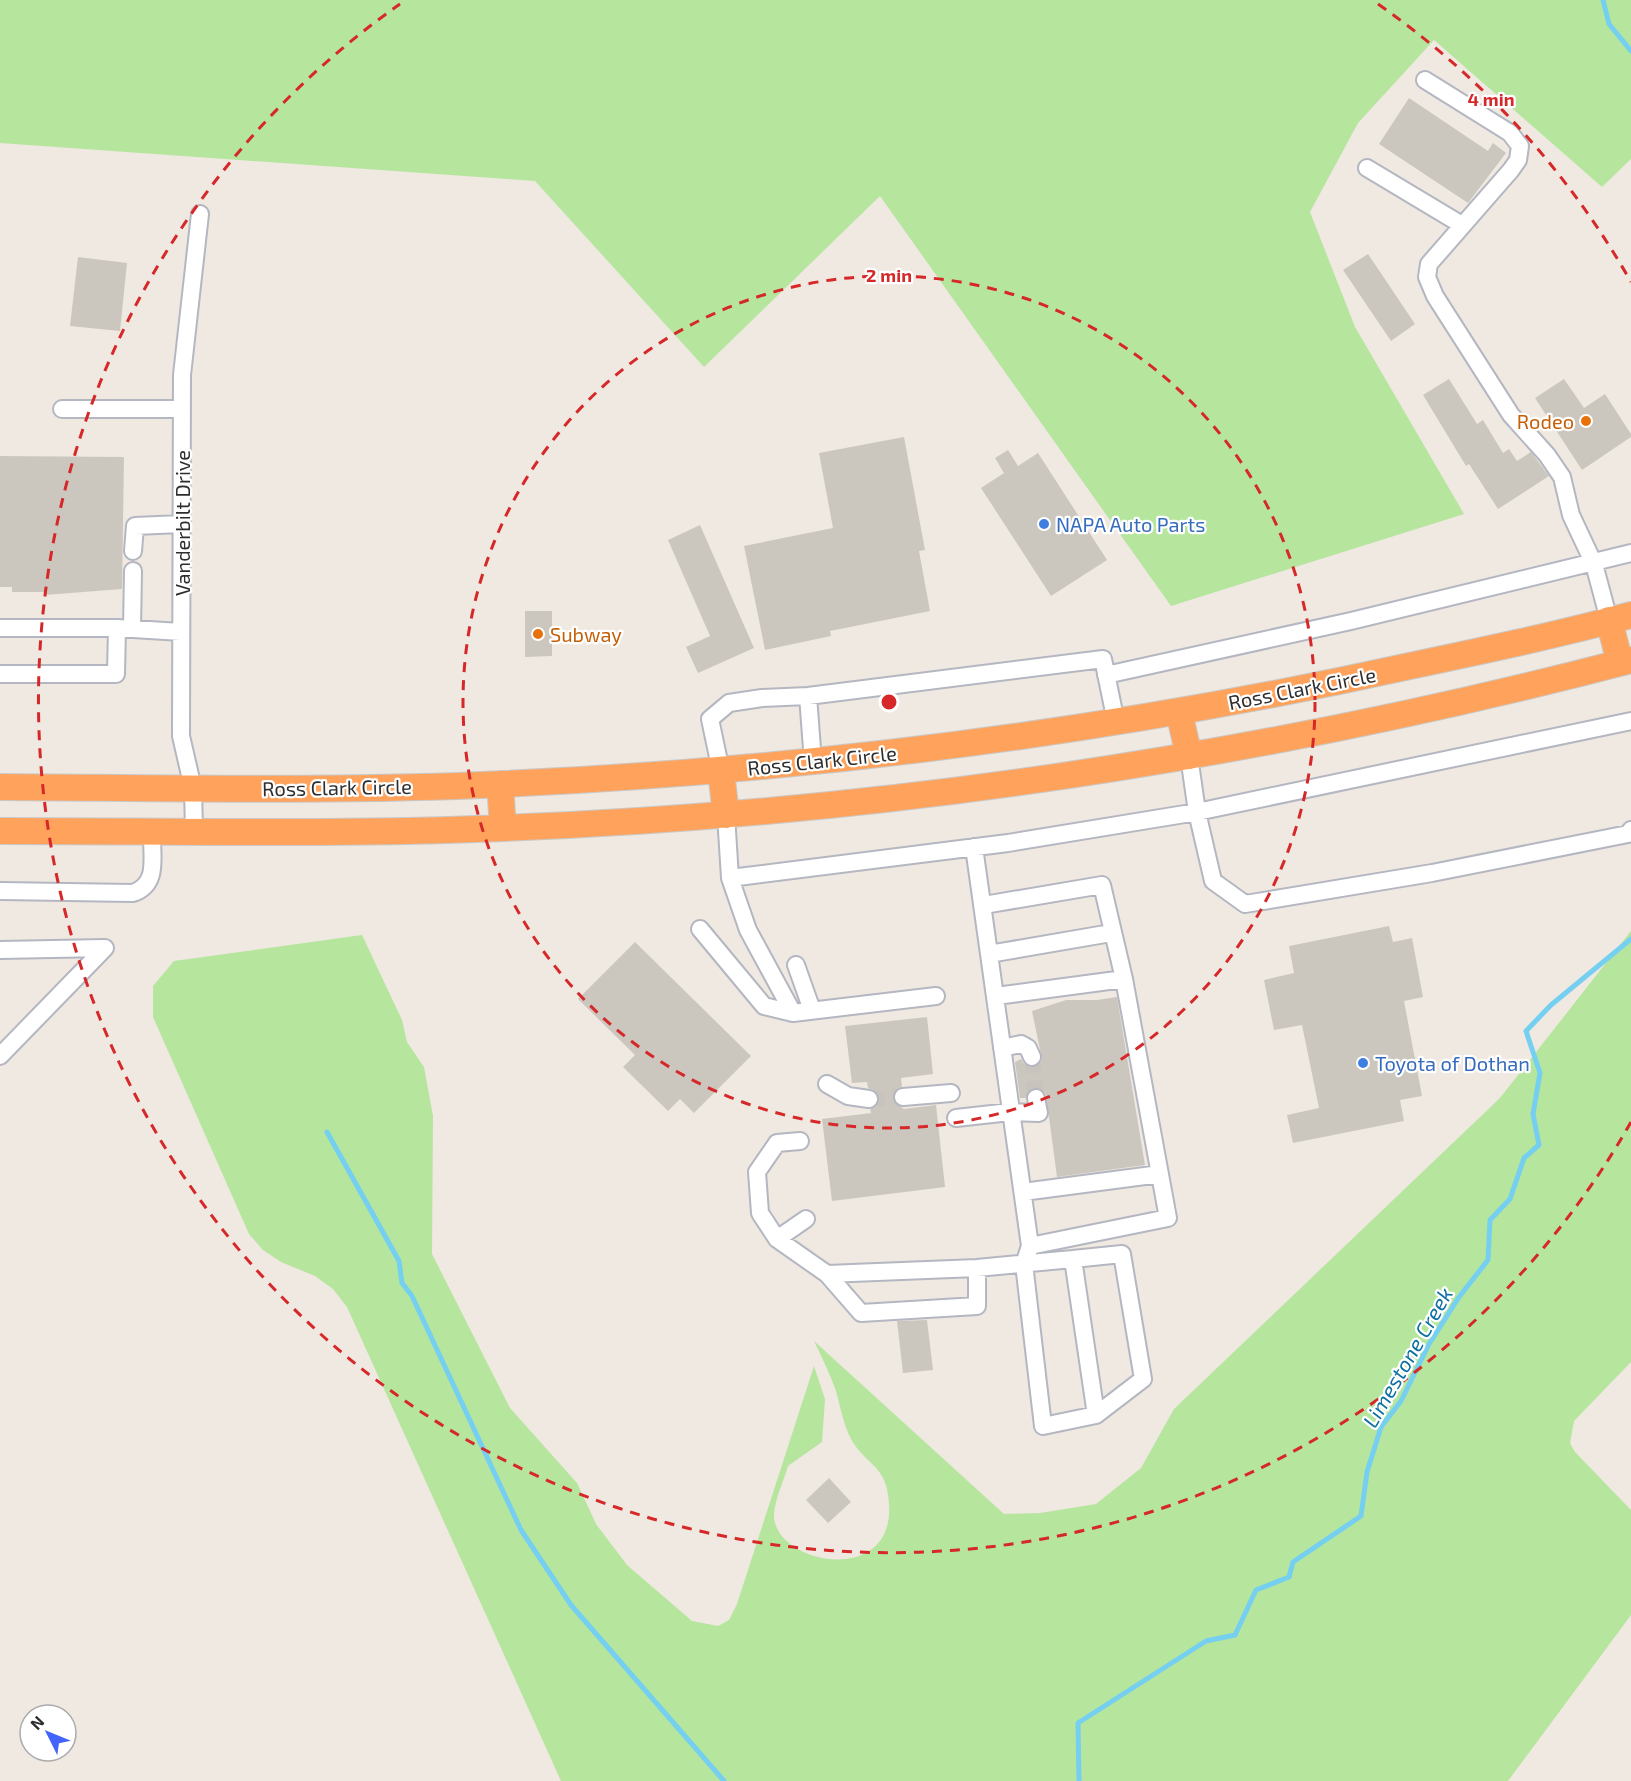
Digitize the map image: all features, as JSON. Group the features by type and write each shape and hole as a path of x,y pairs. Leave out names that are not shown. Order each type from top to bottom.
{"highway":[{"path":"0,831 503,828 726,815 991,785 1189,756 1371,720 1625,661 1620,618"},
{"name":"Ross Clark Circle","path":"0,787 193,788 500,784 721,771 813,762 995,740 1179,712 1340,681 1620,618"},
{"path":"1179,712 1189,756"},
{"path":"721,771 726,815"},
{"path":"500,784 503,828"}],"street":[{"path":"1425,80 1510,133 1520,146 1518,160 1511,170 1428,264 1428,284 1512,416 1547,455 1562,477 1571,515 1620,618"},
{"path":"1367,168 1462,225"},
{"name":"Vanderbilt Drive","path":"194,831 193,788 181,736 182,375 200,214"},
{"path":"62,409 182,408"},
{"path":"133,551 135,526 182,524"},
{"path":"1106,675 1594,564 1631,553"},
{"path":"0,674 116,674 133,571"},
{"path":"0,628 181,632"},
{"path":"721,771 710,719 729,703 762,698 808,696 1103,659 1116,722"},
{"path":"808,696 813,762"},
{"path":"730,878 974,847 1197,812 1631,721"},
{"path":"1189,756 1197,812 1214,881 1245,904 1432,873 1628,834 1631,830"},
{"path":"726,815 730,878 748,930 793,1013"},
{"path":"0,891 133,892 145,889 151,881 152,831"},
{"path":"827,1274 977,1268 1024,1264 1122,1254 1143,1379 1096,1415 1043,1426 1024,1264 1030,1246 1010,1112 984,905 974,847"},
{"path":"984,905 1102,885 1111,933 1124,979 1168,1218 1030,1246"},
{"path":"700,929 764,1006 793,1013 936,996"},
{"path":"989,954 1111,933"},
{"path":"0,950 105,948 0,1056"},
{"path":"796,965 812,1010"},
{"path":"996,996 1124,979"},
{"path":"1002,1048 1021,1044 1028,1048 1032,1057"},
{"path":"827,1084 848,1096 869,1099"},
{"path":"903,1097 951,1093"},
{"path":"956,1118 1010,1112 1039,1113 1036,1098"},
{"path":"800,1141 777,1143 757,1172 760,1212 777,1239 827,1274 861,1313 977,1306 977,1268"},
{"path":"1023,1192 1160,1174"},
{"path":"777,1239 806,1219"},
{"path":"1073,1259 1096,1415"}],"green space":[{"path":"0,0 1631,0 1631,159 1602,187 1434,40 1358,123 1310,212 1355,327 1464,514 1171,606 880,196 704,367 535,181 0,143"},
{"path":"1631,931 1631,1362 1574,1421 1570,1443 1575,1452 1631,1510 1631,1615 1508,1781 561,1781 347,1307 333,1289 315,1276 281,1262 263,1250 249,1234 153,1017 153,986 174,961 362,935 402,1020 407,1042 424,1067 433,1116 432,1254 510,1408 577,1483 596,1524 627,1565 692,1621 718,1626 729,1620 737,1604 814,1366 825,1399 822,1442 788,1466 774,1514 779,1531 792,1545 811,1555 833,1559 855,1557 873,1548 886,1531 889,1504 884,1481 851,1439 834,1385 814,1341 1004,1514 1040,1513 1096,1504 1141,1468 1174,1409 1500,1098"}],"building":[{"path":"1409,98 1488,151 1493,143 1506,153 1468,203 1379,144"},
{"path":"1368,254 1415,324 1391,341 1343,270"},
{"path":"78,257 127,263 120,331 70,326"},
{"path":"1449,379 1477,424 1483,420 1503,453 1509,449 1517,461 1531,452 1549,476 1498,509 1469,464 1466,466 1423,395"},
{"name":"Rodeo","path":"1564,379 1584,408 1605,394 1631,434 1631,437 1582,470 1535,398"},
{"path":"904,437 925,550 919,551 930,611 830,631 831,636 765,650 744,546 833,528 819,453"},
{"name":"NAPA Auto Parts","path":"1008,450 1018,466 1038,453 1107,560 1051,596 981,488 1004,473 995,458"},
{"path":"0,456 124,457 122,589 45,595 45,592 12,592 12,587 0,587"},
{"path":"700,525 754,648 698,673 686,647 710,636 668,540"},
{"name":"Subway","path":"525,611 552,611 552,656 525,657"},
{"name":"Toyota of Dothan","path":"1389,926 1393,942 1412,938 1423,997 1404,1001 1422,1096 1400,1100 1404,1121 1293,1143 1287,1115 1319,1108 1302,1025 1274,1030 1264,980 1294,973 1289,946"},
{"path":"635,942 751,1056 694,1113 680,1099 668,1111 623,1067 635,1055 578,999"},
{"path":"1117,997 1145,1165 1057,1177 1046,1095 1035,1088 1029,1091 1026,1098 1020,1098 1015,1062 1021,1059 1025,1065 1031,1067 1040,1064 1042,1059 1032,1011 1066,1000 1097,1000"},
{"path":"927,1017 933,1074 901,1078 902,1087 894,1092 893,1098 895,1103 904,1109 936,1105 945,1187 832,1201 822,1119 871,1113 870,1109 877,1106 879,1100 876,1091 868,1088 867,1082 852,1083 845,1026"},
{"path":"927,1320 933,1370 903,1373 897,1321"},
{"path":"829,1478 851,1502 828,1523 806,1500"}],"waterway":[{"name":"Limestone Creek","path":"1603,0 1609,24 1631,51"},
{"name":"Limestone Creek","path":"1079,1781 1078,1723 1206,1641 1235,1635 1256,1590 1289,1577 1293,1562 1361,1516 1367,1472 1381,1427 1401,1401 1429,1344 1459,1297 1488,1260 1490,1220 1510,1199 1524,1158 1539,1145 1533,1114 1540,1073 1526,1031 1551,1005 1631,939"},
{"path":"327,1132 399,1261 402,1283 412,1296 521,1530 571,1605 724,1781"}],"tunnel":[{"path":"1032,1057 1036,1098"},
{"path":"869,1099 903,1097"}],"place":[{"name":"Rodeo","path":"1586,421"},
{"name":"NAPA Auto Parts","path":"1044,524"},
{"name":"Subway","path":"538,634"},
{"name":"Toyota of Dothan","path":"1363,1063"}]}
